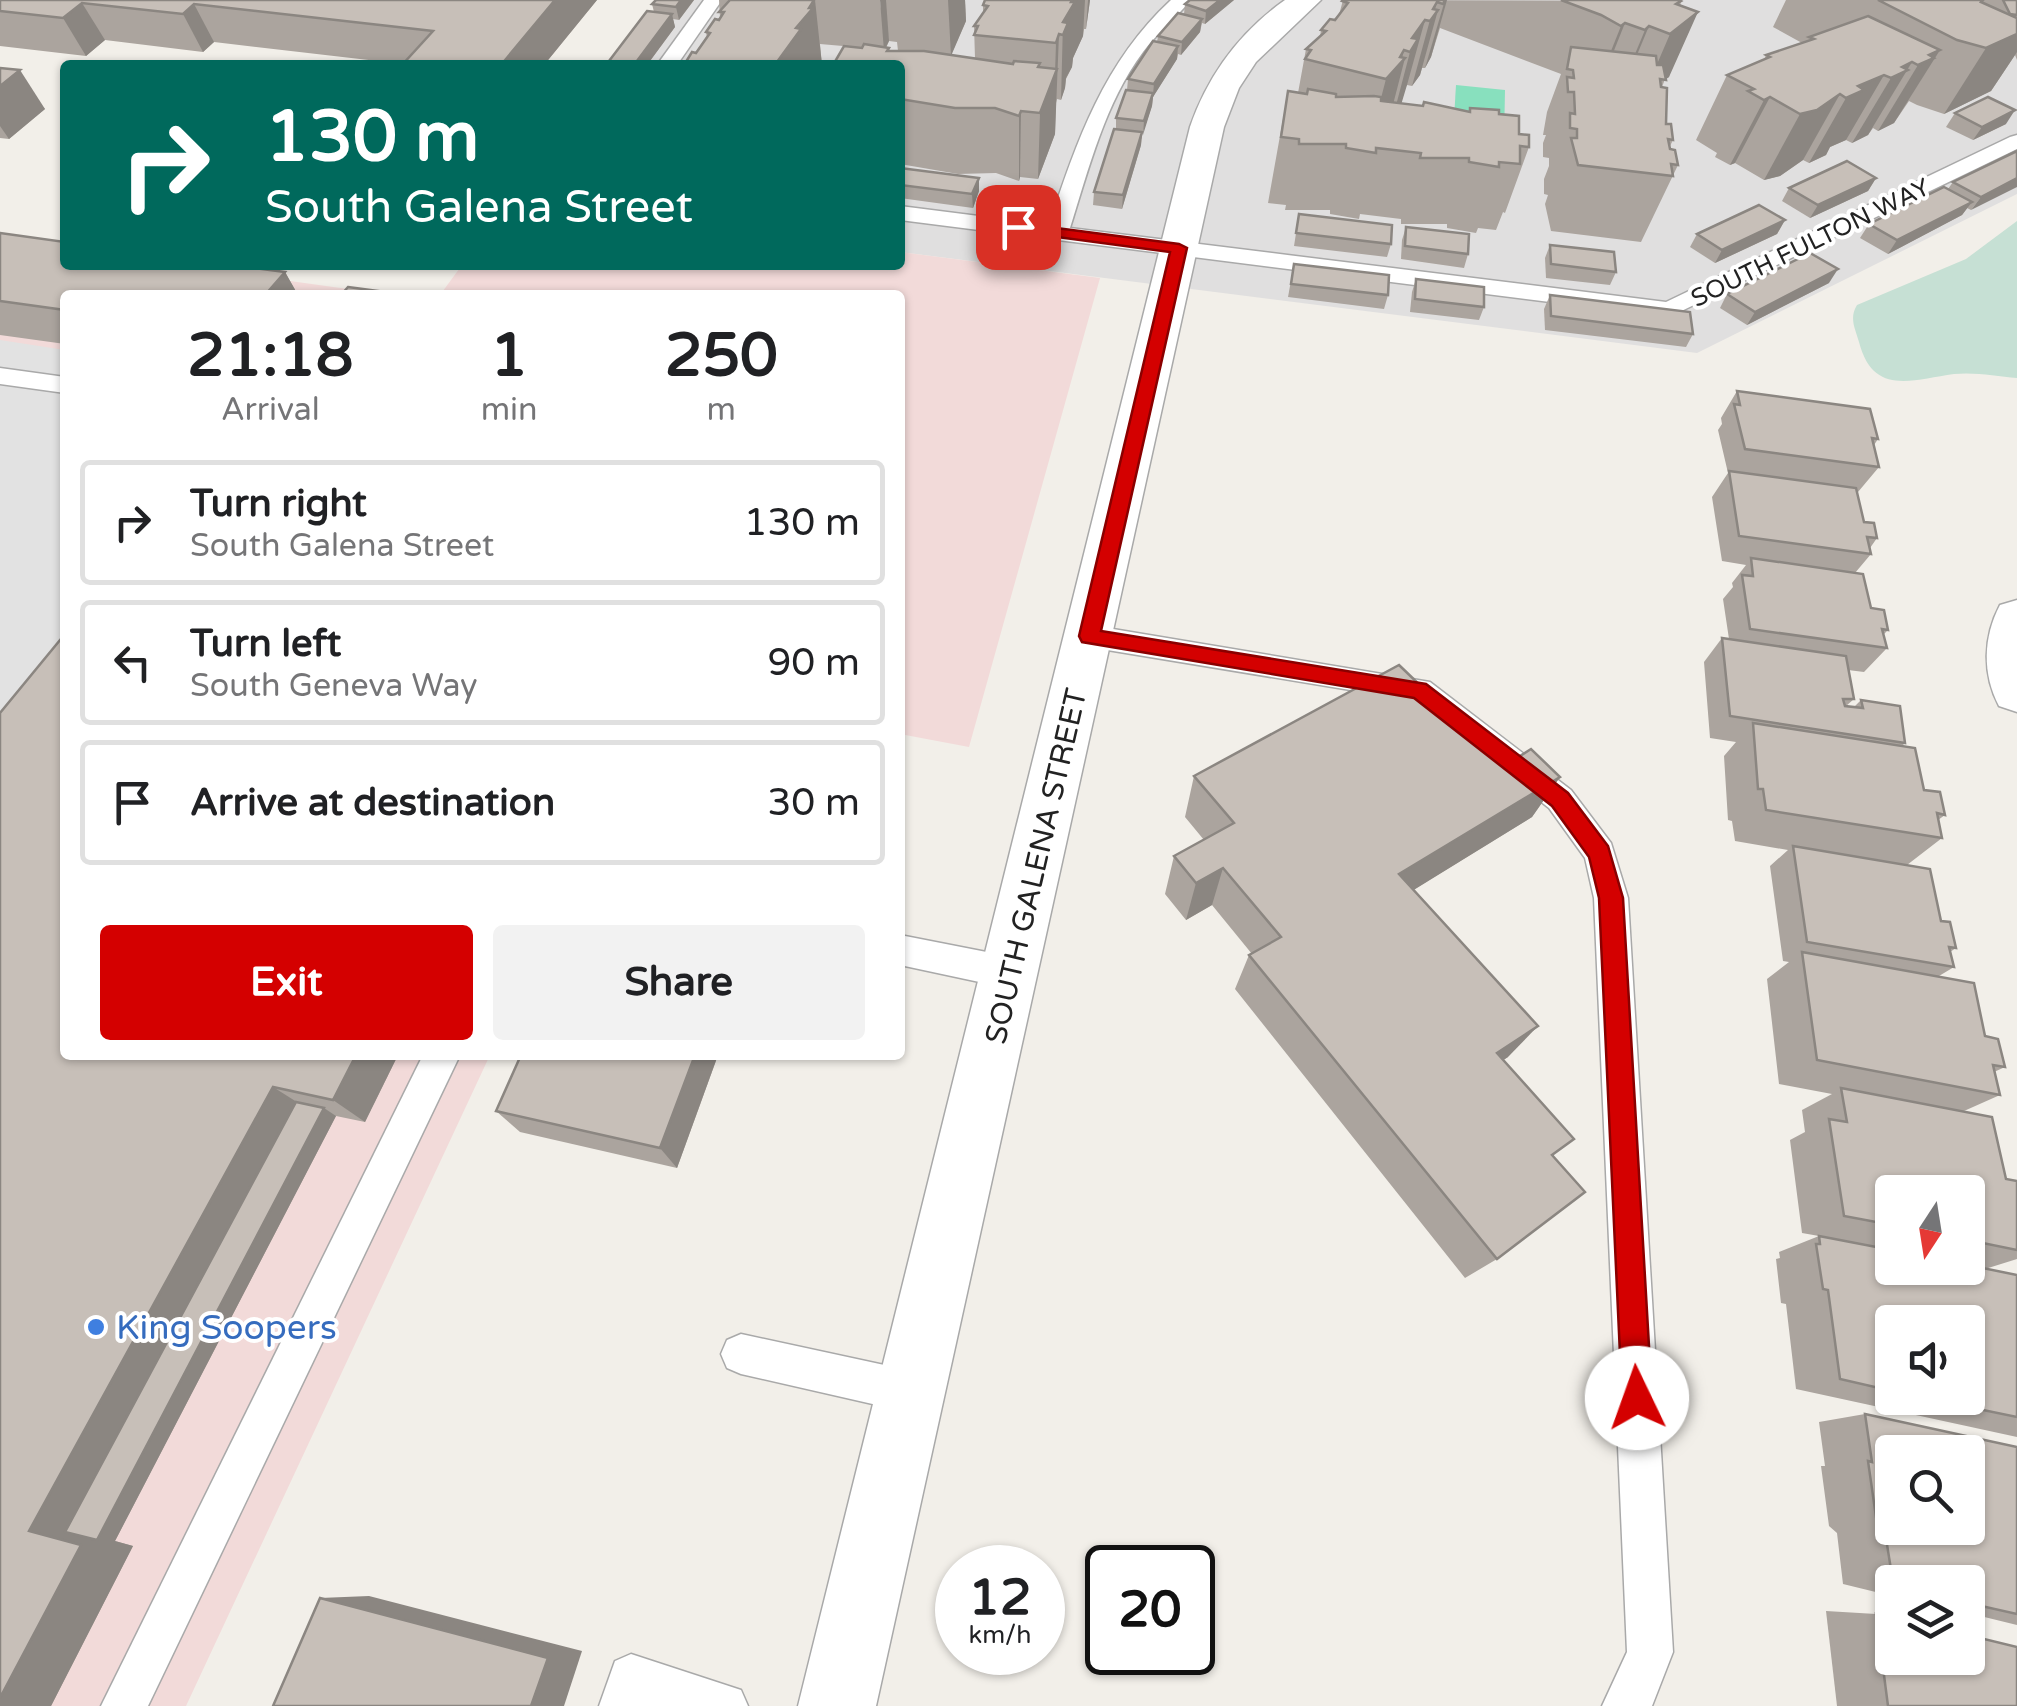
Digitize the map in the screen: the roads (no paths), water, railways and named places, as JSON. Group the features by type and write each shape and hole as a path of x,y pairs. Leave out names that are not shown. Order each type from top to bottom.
{"street":[{"name":"SOUTH GALENA STREET","path":"836,1706 1218,94 1250,48 1304,0"},
{"path":"2017,618 2010,651 2017,692"}],"lane":[{"path":"671,60 713,0"},
{"path":"1058,232 1105,94 1139,42 1182,0"},
{"name":"SOUTH FULTON WAY","path":"905,213 1669,310 2017,141"},
{"path":"0,376 60,385"},
{"path":"1089,636 1419,690 1560,799 1600,853 1611,898 1650,1652 1632,1701 1625,1706"},
{"path":"905,951 1012,974"},
{"path":"124,1706 440,1060"},
{"path":"741,1354 912,1392"},
{"path":"622,1706 631,1678 725,1706"}],"place":[{"name":"King Soopers","path":"96,1327"}]}
